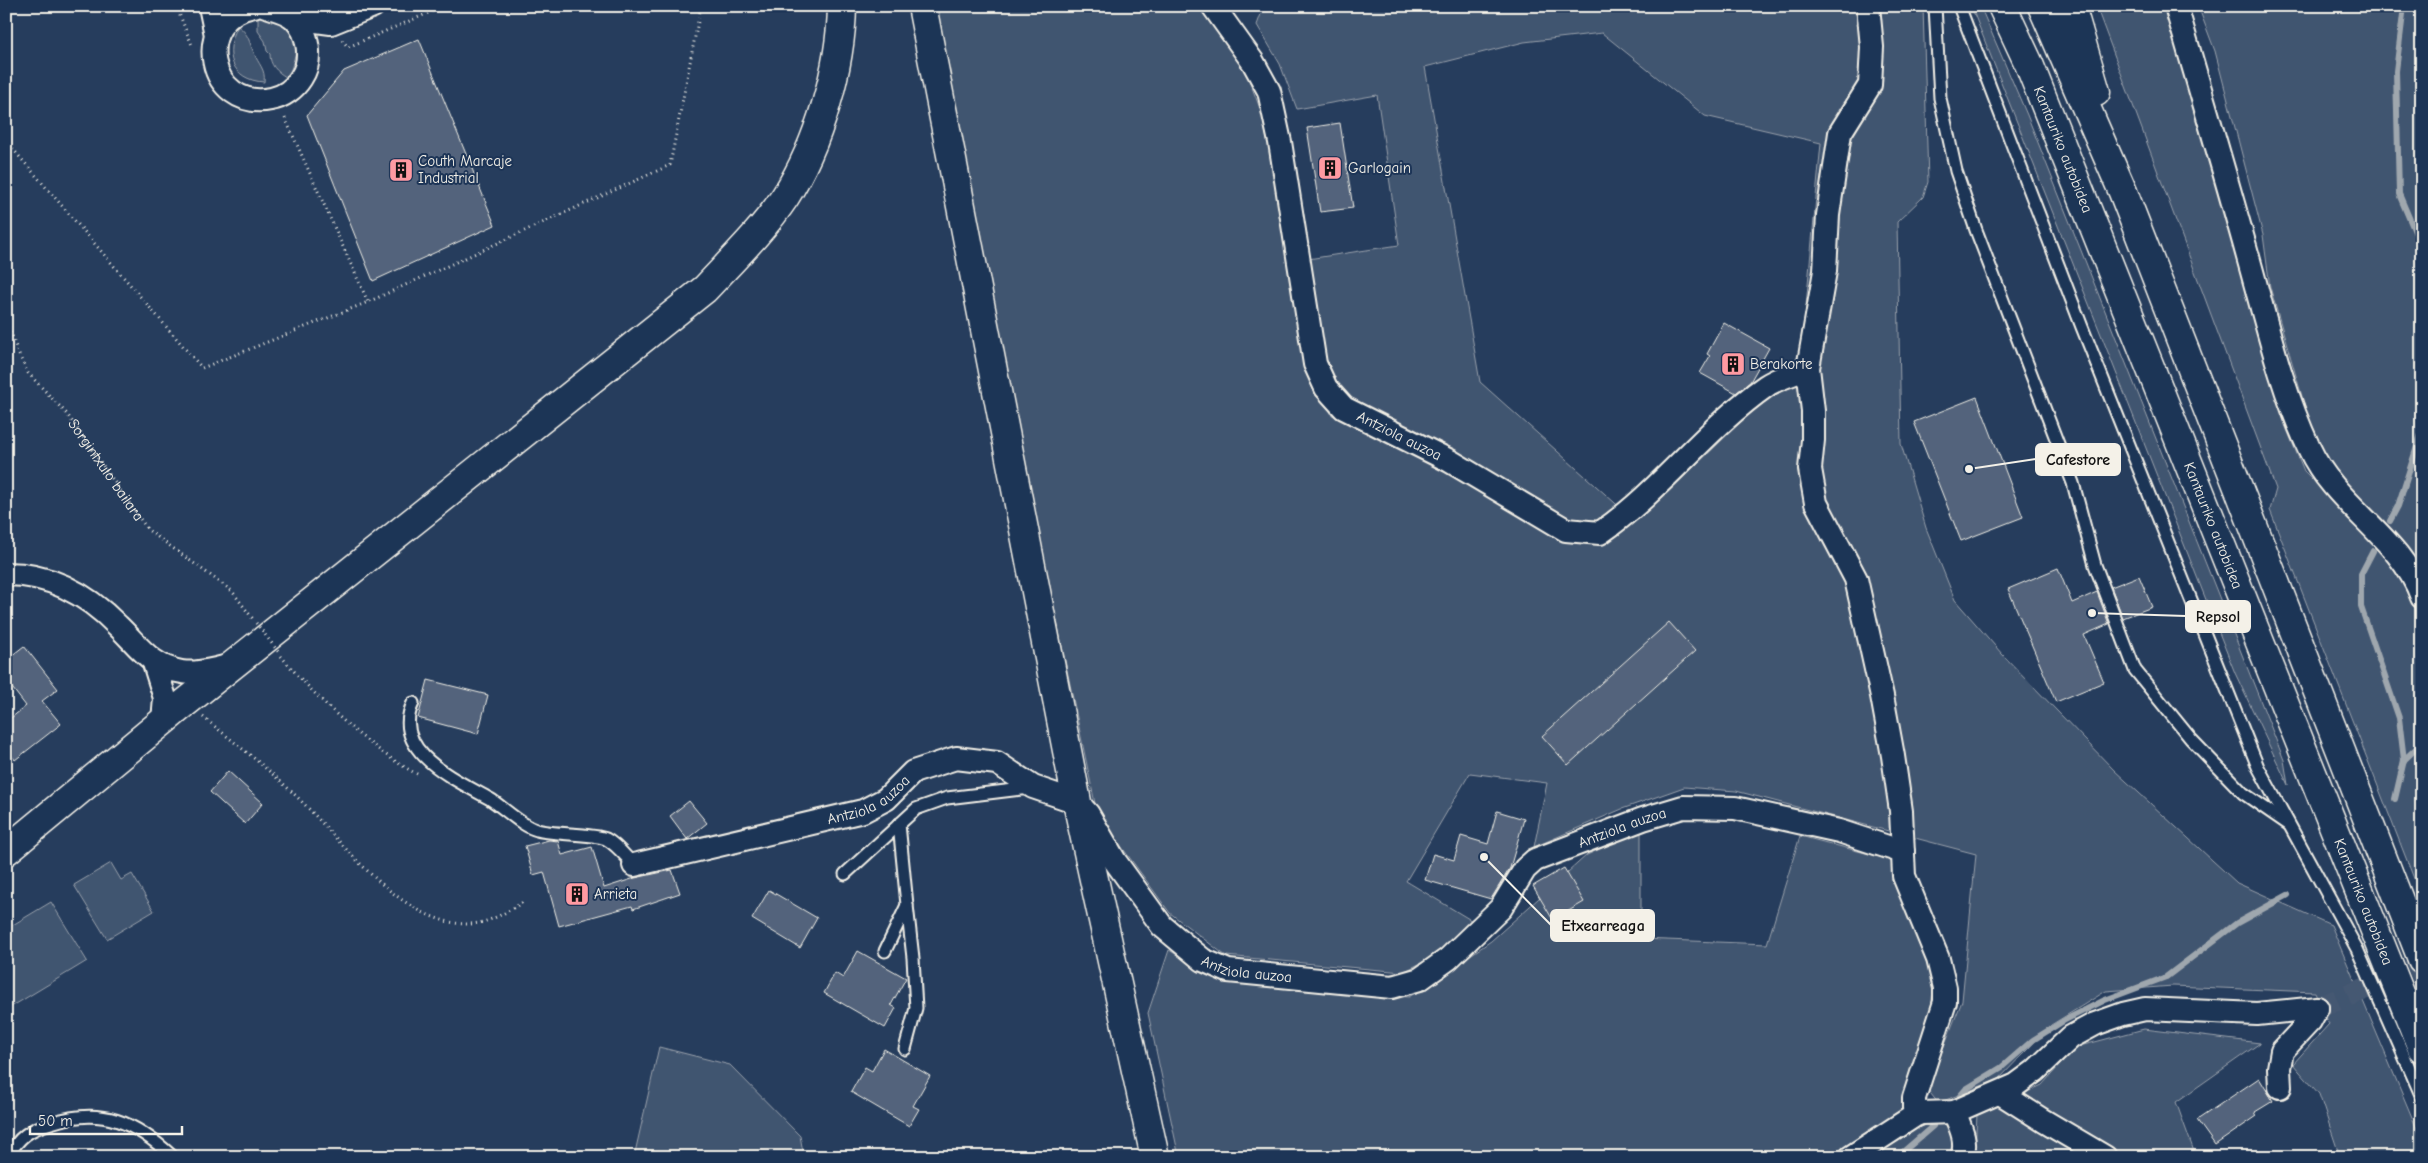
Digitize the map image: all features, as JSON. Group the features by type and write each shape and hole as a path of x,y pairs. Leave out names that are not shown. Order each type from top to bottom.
{"main road":[{"path":"6,851 185,703 705,289 785,197 803,160 828,97 841,36 842,6"},
{"path":"922,6 1076,802 1155,1157"},
{"name":"Kantauriko autobidea","path":"2002,6 2029,64 2422,1048"},
{"path":"2042,6 2123,192 2422,959"},
{"path":"2071,6 2080,43 2114,148 2123,192"}],"street":[{"path":"210,6 216,34"},
{"path":"254,6 243,8 226,20 216,34 212,52 215,68 223,83 233,93 248,99 263,101 278,98 292,89 302,77 308,57 308,46 304,33 281,11"},
{"path":"308,57 335,30 373,6"},
{"name":"Antziola auzoa","path":"1213,6 1253,62 1269,91 1280,142 1315,364 1326,388 1344,408 1450,461 1566,530 1600,533 1621,518 1720,423 1767,385 1808,368"},
{"path":"1868,6 1872,48 1870,85 1840,133 1828,215 1825,271 1808,368 1813,411 1810,469 1816,503 1856,579 1882,696 1893,756 1901,811 1904,876 1909,892 1930,937 1945,988 1945,1002 1914,1098 1914,1108 1921,1113"},
{"path":"2176,6 2269,331 2299,426 2322,474 2341,496 2392,546 2408,568 2422,597"},
{"path":"281,11 335,30"},
{"path":"6,574 25,574 54,581 83,596 117,624 154,663 165,698 163,721"},
{"path":"154,663 182,672 195,672 232,666"},
{"name":"Antziola auzoa","path":"634,864 863,810 886,799 913,772 956,758 997,763 1033,787 1076,802 1088,814 1115,861 1162,926 1203,960 1228,971 1392,987 1420,979 1448,959 1501,908 1525,869 1535,860 1643,819 1683,807 1735,808 1839,831 1902,852"},
{"path":"1851,1157 1921,1113 1954,1112 2016,1085 2036,1071 2071,1036 2095,1024 2123,1014 2145,1009 2257,1014 2317,1008 2310,1021 2282,1051 2279,1068 2280,1088"},
{"path":"2000,1093 2105,1157"},
{"path":"1954,1112 1963,1136 1965,1150 1962,1157"}],"lane":[{"path":"1935,6 1940,98 1956,171 1976,230 2073,483 2095,566 2135,670 2191,739 2243,793 2290,826"},
{"path":"1959,6 2082,327 2258,767 2357,949 2407,1059 2422,1098"},
{"path":"413,703 407,715 410,732 420,753 442,773 490,800 536,830 606,839 634,864"},
{"path":"845,874 916,809 947,798 1033,787"},
{"path":"899,824 913,958 916,1008 906,1049"},
{"path":"885,951 907,905"},
{"path":"8,1157 14,1144 30,1130 68,1117 99,1115 126,1123 153,1138 173,1157"}],"path":[{"path":"335,30 348,47 445,6"},
{"path":"6,141 202,368 368,302 670,165 701,6"},
{"path":"286,118 368,302"},
{"name":"Sorgintxulo bailara","path":"6,317 18,353 28,373 68,414 148,530 232,591 280,654 366,741 404,767 428,779"},
{"path":"185,703 294,793 362,867 418,909 446,922 469,924 500,916 523,902"}],"shaded area":[{"path":"936,6 1200,6 1241,59 1261,111 1277,187 1306,366 1332,415 1394,443 1338,384 1323,355 1308,259 1399,245 1377,95 1297,109 1280,64 1257,25 1264,6 1923,6 1928,182 1923,197 1897,222 1901,444 1926,528 1955,600 2002,654 2114,770 2237,883 2331,925 2422,1141 2422,1157 2340,1157 2319,1094 2293,1064 2329,1024 2315,992 2173,986 2106,991 2051,1025 1999,1079 1938,1103 1927,1089 1962,1001 1976,854 1736,791 1684,787 1622,809 1534,847 1547,783 1470,773 1406,881 1474,922 1437,955 1403,972 1226,956 1170,913 1097,813 1026,474","holes":["1602,33 1705,116 1821,143 1799,382 1774,390 1666,494 1634,520 1480,382 1425,67 1524,42"]},
{"path":"1971,6 1980,6 2027,115 2284,760 2288,785 2235,673"},
{"path":"2096,6 2165,6 2285,425 2304,471 2387,555 2412,594 2422,625 2422,899 2270,510 2276,489"},
{"path":"2198,6 2422,6 2422,574 2407,548 2331,471 2313,434 2270,287 2263,235 2215,51"},
{"path":"258,17 275,20 288,29 292,35 296,50 291,69 286,77 272,65 265,41 258,31"},
{"path":"238,26 248,38 263,70 264,82 244,76 237,71 233,63 231,46"},
{"path":"1641,830 1641,939 1767,944 1800,836 1892,860 1934,980 1929,1028 1901,1111 1928,1126 1946,1123 1955,1148 1953,1157 1179,1157 1148,1013 1169,950 1222,982 1409,997 1491,941 1587,855"},
{"path":"111,863 121,880 132,874 154,911 107,939 74,885"},
{"path":"51,902 87,961 6,1010 6,929"},
{"path":"2144,1029 2260,1043 2176,1102 2196,1157 1972,1157 1975,1148 1977,1115 2042,1085 2076,1047"},
{"path":"659,1047 730,1065 800,1136 804,1157 634,1157"}],"building":[{"name":"Couth Marcaje Industrial","path":"419,39 495,225 373,281 307,115 344,71"},
{"name":"Garlogain","path":"1340,123 1353,208 1320,212 1307,128"},
{"name":"Berakorte","path":"1724,323 1769,348 1750,382 1736,393 1700,373 1710,356 1707,354"},
{"path":"1977,397 2023,517 1961,541 1914,422"},
{"path":"2058,568 2072,603 2097,592 2109,624 2084,635 2104,682 2056,702 2008,589"},
{"path":"2139,576 2152,607 2123,618 2111,587"},
{"path":"1669,622 1695,651 1568,765 1542,736"},
{"path":"24,646 58,689 42,701 61,724 15,760 6,748 6,722 26,706 6,680 6,660"},
{"path":"428,680 488,695 478,734 418,718"},
{"path":"228,771 263,803 245,824 210,792"},
{"path":"689,801 707,823 687,839 670,816"},
{"path":"1497,811 1524,819 1510,868 1491,899 1425,880 1433,854 1454,860 1461,836 1488,844"},
{"name":"Arrieta","path":"549,840 558,841 562,855 592,847 604,888 635,878 672,870 680,893 633,909 632,906 559,926 544,872 533,875 525,846"},
{"path":"1564,868 1584,902 1553,920 1533,886"},
{"path":"769,890 817,918 800,948 752,919"},
{"path":"858,951 906,978 891,1005 896,1008 885,1028 824,993 835,973 843,978"},
{"path":"884,1049 930,1076 913,1106 919,1109 909,1126 851,1092 865,1067 872,1071"},
{"path":"2259,1078 2273,1101 2255,1112 2257,1116 2215,1145 2197,1120"}],"waterway":[{"path":"2404,6 2396,71 2399,194 2416,234 2422,242"},
{"path":"2390,521 2398,506 2422,431"},
{"path":"2373,551 2361,574 2361,607 2399,718 2404,760 2395,799"},
{"path":"2404,760 2422,743"},
{"path":"1960,1096 1966,1089 2002,1067 2033,1040 2065,1020 2105,1000 2166,977 2237,923 2288,895"},
{"path":"1897,1157 1933,1126"}],"tunnel":[{"path":"2317,1008 2422,966"}],"place":[{"name":"Garlogain","path":"1330,168"},
{"name":"Couth Marcaje Industrial","path":"401,170"},
{"name":"Berakorte","path":"1733,364"},
{"name":"Cafestore","path":"1969,469"},
{"name":"Repsol","path":"2092,613"},
{"name":"Etxearreaga","path":"1484,857"},
{"name":"Arrieta","path":"577,894"}]}
